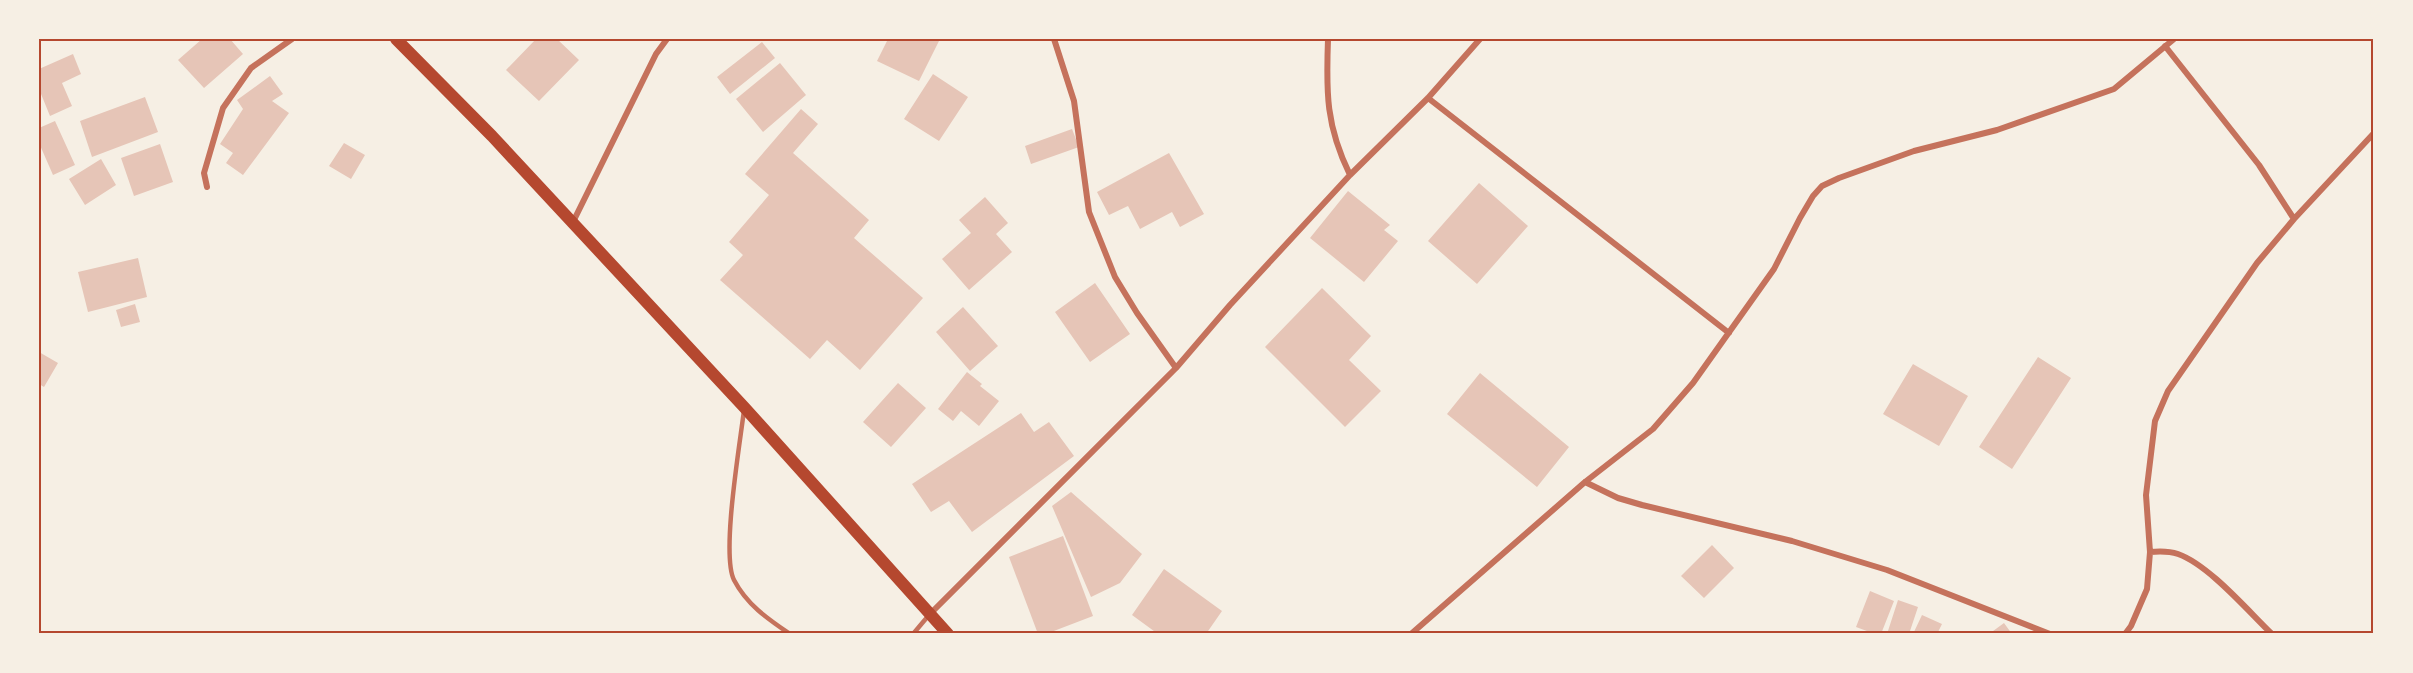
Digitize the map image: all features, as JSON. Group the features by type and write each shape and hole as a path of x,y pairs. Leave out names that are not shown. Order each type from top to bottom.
{"main road":[{"path":"396,39 492,136 744,407 948,634"}],"street":[{"path":"207,187 204,173 223,108 251,68 292,39"},
{"path":"572,222 656,54 667,39"},
{"path":"1054,39 1074,101 1089,212 1115,277 1176,368"},
{"path":"1328,39 1327,104 1333,134 1350,175"},
{"path":"930,613 1176,368 1350,175 1428,98 1480,39"},
{"path":"1411,634 1585,482 1653,429 1694,383 1774,269 1805,211 1822,186 1839,177 1914,151 1997,130 2114,89 2174,39"},
{"path":"2165,46 2259,165 2294,219"},
{"path":"1428,98 1729,333"},
{"path":"2125,634 2131,626 2147,589 2150,552 2146,495 2155,421 2168,391 2236,290 2294,219 2374,133"},
{"path":"1585,482 1618,498 1642,505 1792,541 1887,570 2050,634"},
{"path":"2150,552 2167,551 2181,555 2202,567 2272,634"}],"lane":[{"path":"744,407 729,554 733,578 745,598 762,614 790,634"},
{"path":"913,634 930,613"}],"building":[{"path":"202,39 230,39 243,54 204,88 178,60"},
{"path":"536,39 557,39 579,60 539,101 506,70"},
{"path":"888,39 940,39 919,81 877,61"},
{"path":"762,42 775,58 730,94 717,77"},
{"path":"73,54 81,74 62,83 72,106 50,116 39,89 39,69"},
{"path":"780,63 806,95 763,132 736,99"},
{"path":"933,74 968,97 939,141 904,119"},
{"path":"270,76 283,94 272,101 289,113 243,175 226,163 233,153 220,144 243,109 237,100"},
{"path":"145,97 158,132 92,157 80,121"},
{"path":"801,109 818,124 793,153 869,220 854,238 923,298 860,370 827,340 810,359 720,280 743,255 729,242 769,195 745,174"},
{"path":"55,121 75,165 53,175 39,143 39,128"},
{"path":"1072,129 1079,147 1031,164 1025,146"},
{"path":"344,143 365,155 351,179 329,166"},
{"path":"160,144 173,182 134,196 121,158"},
{"path":"1169,153 1204,214 1180,227 1172,212 1140,229 1128,206 1109,215 1097,192"},
{"path":"101,159 116,185 85,205 69,179"},
{"path":"1479,183 1528,226 1477,284 1428,241"},
{"path":"1348,191 1390,225 1384,230 1398,241 1364,282 1310,238"},
{"path":"985,197 1008,223 996,234 1012,252 969,290 942,259 971,233 959,220"},
{"path":"138,258 147,297 88,312 78,272"},
{"path":"1095,283 1130,334 1090,362 1055,312"},
{"path":"1322,288 1371,336 1349,360 1381,391 1345,427 1265,347"},
{"path":"135,304 140,322 121,327 116,310"},
{"path":"963,307 998,346 970,371 936,332"},
{"path":"39,352 58,363 44,387 39,384"},
{"path":"2038,357 2071,378 2012,469 1979,447"},
{"path":"1913,364 1968,396 1939,446 1883,414"},
{"path":"967,372 999,401 979,426 961,411 953,421 938,409"},
{"path":"1480,373 1569,447 1537,487 1447,414"},
{"path":"898,383 926,408 891,447 863,422"},
{"path":"1021,413 1034,432 1049,422 1074,456 972,532 949,501 931,512 912,484"},
{"path":"1071,492 1142,554 1120,583 1091,597 1052,506"},
{"path":"1063,536 1093,616 1046,634 1038,634 1009,557"},
{"path":"1712,545 1734,568 1704,598 1681,576"},
{"path":"1164,569 1222,611 1206,634 1158,634 1132,615"},
{"path":"1870,591 1894,601 1881,634 1856,627"},
{"path":"1898,600 1918,607 1909,634 1887,634"},
{"path":"1922,615 1942,624 1937,634 1913,634"},
{"path":"2004,623 2012,634 1989,634"}]}
